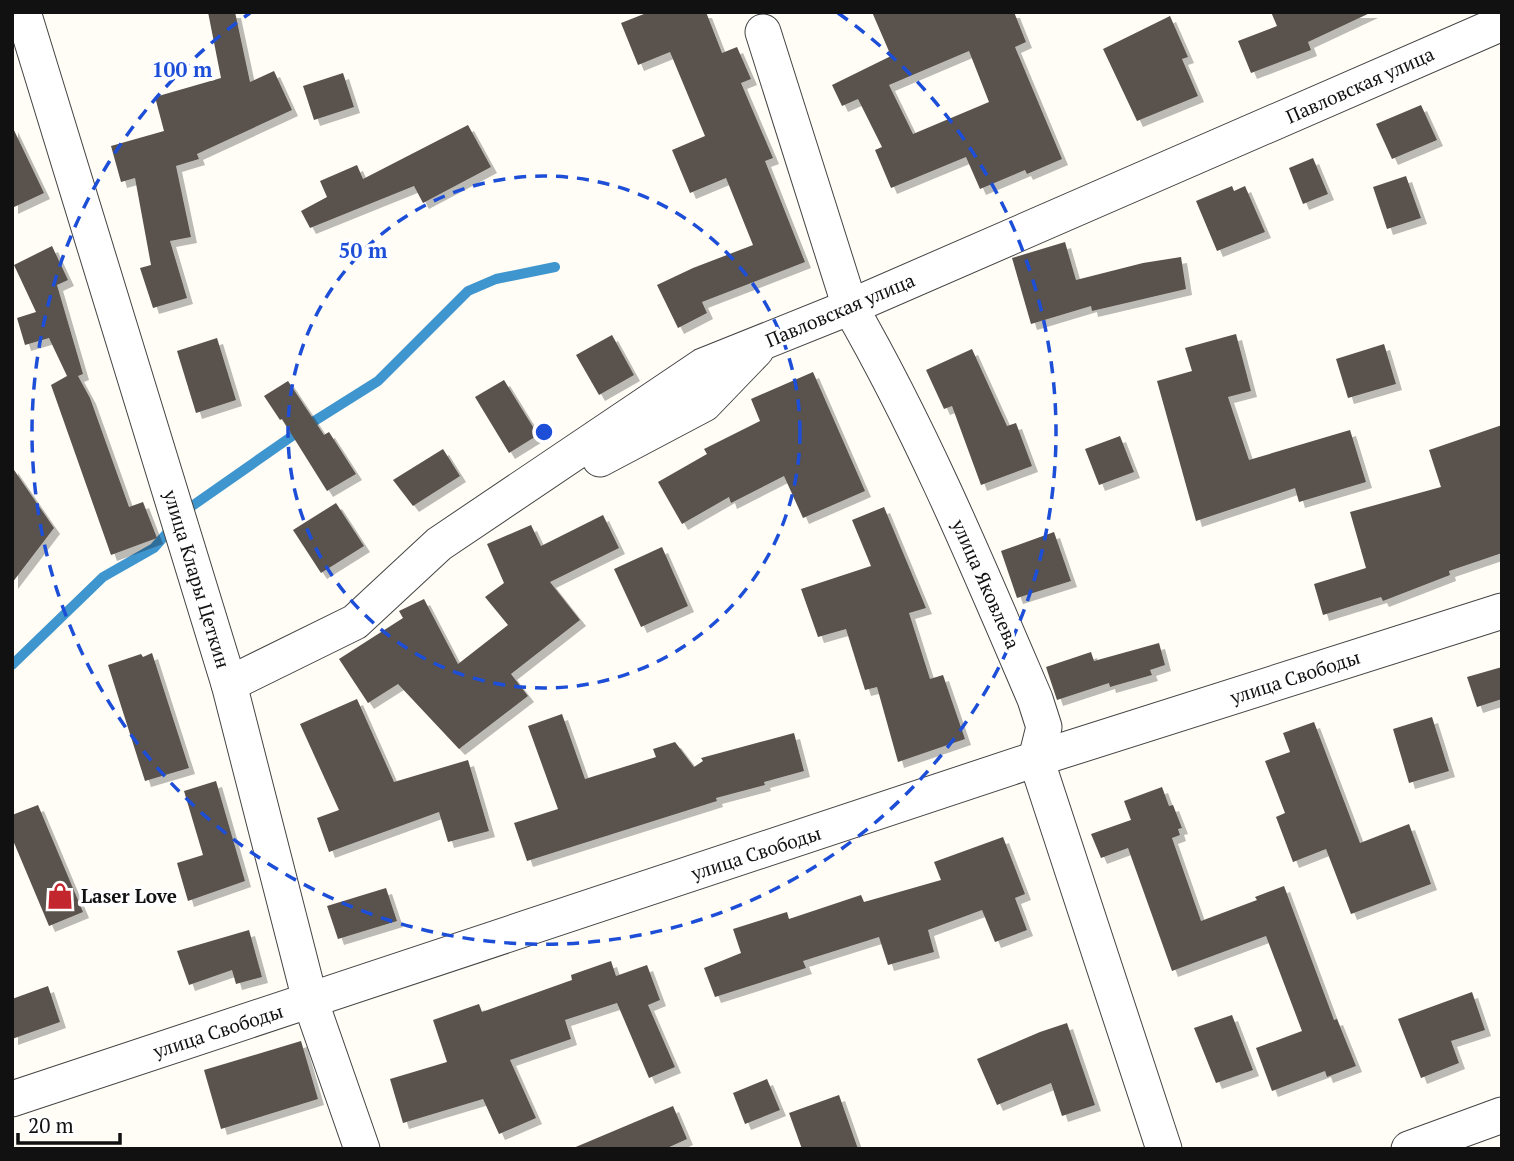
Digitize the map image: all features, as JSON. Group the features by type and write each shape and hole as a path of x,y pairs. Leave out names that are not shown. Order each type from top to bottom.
{"street":[{"name":"улица Клары Цеткин","path":"23,12 229,684 310,1000 362,1149"},
{"name":"Павловская улица","path":"229,684 355,622 439,544 703,366 850,307 1502,23"},
{"name":"улица Яковлева","path":"762,32 850,307 873,347 957,518 1035,699 1044,727 1036,759"},
{"name":"улица Свободы","path":"12,1099 1036,759 1502,611"},
{"path":"1036,759 1164,1149"},
{"path":"1409,1149 1501,1116"}],"building":[{"path":"208,12 235,12 250,82 274,71 292,110 197,154 199,159 176,166 191,237 170,241 187,298 153,308 140,268 151,265 135,178 121,182 111,146 164,131 155,97 221,78"},
{"path":"649,12 706,12 722,53 737,47 751,79 741,83 773,158 765,161 805,262 702,302 707,313 678,328 657,285 753,245 726,178 690,193 672,150 705,136 670,52 638,65 621,23"},
{"path":"872,12 1014,12 1026,42 1015,47 1062,159 1027,174 1025,170 980,189 966,157 891,188 875,150 882,147 858,99 842,106 832,85 891,56","holes":["969,51 989,102 913,134 889,85"]},
{"path":"1271,12 1372,12 1308,42 1311,50 1251,73 1238,41 1277,26"},
{"path":"1170,16 1188,57 1182,59 1198,96 1137,121 1103,49"},
{"path":"343,73 354,107 314,120 303,86"},
{"path":"1421,105 1437,140 1392,159 1376,124"},
{"path":"468,125 491,167 423,203 414,186 310,228 301,211 327,197 320,181 357,165 363,179"},
{"path":"12,126 44,193 12,208"},
{"path":"1313,158 1328,194 1303,204 1289,168"},
{"path":"1406,176 1421,218 1387,229 1373,187"},
{"path":"1232,186 1234,191 1245,186 1265,232 1217,251 1196,201"},
{"path":"1065,242 1076,280 1143,263 1181,257 1186,289 1092,311 1091,306 1031,324 1012,258"},
{"path":"52,246 68,280 57,285 83,374 78,376 90,398 129,507 143,502 157,538 111,555 51,385 67,376 49,338 25,345 17,318 36,312 14,265"},
{"path":"1236,334 1251,391 1228,397 1249,460 1350,430 1366,482 1299,502 1295,488 1196,521 1157,381 1192,371 1185,348"},
{"path":"612,335 634,375 599,395 576,355"},
{"path":"217,338 236,400 196,413 177,351"},
{"path":"1384,344 1396,384 1348,398 1336,359"},
{"path":"972,349 1007,426 1016,423 1032,466 981,485 952,406 944,409 926,370"},
{"path":"813,372 865,491 803,518 784,476 731,503 729,497 682,524 658,482 707,454 704,449 760,421 751,399"},
{"path":"504,380 538,435 509,453 475,397"},
{"path":"288,381 324,435 329,432 356,474 327,491 282,419 280,420 264,396"},
{"path":"1502,425 1502,553 1449,571 1450,575 1383,601 1381,597 1323,615 1314,584 1366,568 1350,512 1441,487 1429,450"},
{"path":"1120,436 1134,472 1099,485 1085,449"},
{"path":"443,449 460,476 413,506 393,480"},
{"path":"12,467 54,528 12,583"},
{"path":"336,503 364,546 321,573 293,530"},
{"path":"884,507 926,608 909,613 930,679 943,675 965,739 898,762 877,687 865,690 846,629 818,637 801,589 871,566 852,520"},
{"path":"603,515 619,548 550,582 580,620 511,674 528,696 459,749 398,684 368,703 339,659 403,618 399,611 424,599 458,664 508,625 485,597 504,583 487,544 531,525 541,546"},
{"path":"1054,532 1071,581 1017,598 1001,551"},
{"path":"662,547 688,606 641,627 614,569"},
{"path":"1159,643 1165,665 1150,670 1152,675 1110,687 1109,683 1057,700 1046,667 1091,652 1094,661"},
{"path":"152,653 189,768 145,781 108,665"},
{"path":"1502,667 1502,699 1477,707 1467,677"},
{"path":"357,699 394,782 468,760 489,831 448,842 439,812 329,852 317,818 339,810 300,724"},
{"path":"562,714 585,779 656,757 653,749 675,742 694,767 703,761 701,758 794,733 804,771 527,861 514,823 558,809 528,726"},
{"path":"1432,717 1449,771 1409,783 1393,729"},
{"path":"1314,722 1360,843 1409,824 1431,884 1351,914 1326,849 1293,862 1276,817 1285,813 1265,761 1290,752 1283,733"},
{"path":"216,781 245,881 188,901 177,863 203,855 184,791"},
{"path":"1162,787 1182,828 1178,829 1180,835 1172,838 1201,921 1257,900 1255,897 1284,886 1334,1020 1337,1019 1356,1066 1327,1077 1325,1071 1272,1091 1256,1048 1302,1031 1266,936 1172,971 1128,848 1101,858 1091,834 1131,820 1124,801"},
{"path":"38,805 83,912 49,926 12,838 12,815"},
{"path":"1003,837 1025,894 1015,898 1027,930 995,942 982,910 928,930 934,952 888,965 879,937 803,961 806,968 715,997 704,968 741,953 733,929 787,912 789,919 861,895 864,902 941,880 934,862"},
{"path":"386,888 397,921 338,939 327,906"},
{"path":"249,930 262,977 236,984 232,970 189,985 177,951"},
{"path":"611,961 616,976 647,965 660,1000 648,1005 675,1067 649,1078 617,1003 565,1020 571,1039 510,1060 536,1118 499,1134 483,1099 403,1123 390,1079 447,1062 433,1020 479,1004 482,1012 572,980 571,975"},
{"path":"48,986 60,1022 12,1039 12,999"},
{"path":"1472,992 1485,1030 1451,1041 1459,1063 1421,1078 1398,1019"},
{"path":"1232,1015 1253,1070 1216,1083 1194,1028"},
{"path":"1067,1023 1095,1105 1062,1116 1051,1083 997,1105 977,1059"},
{"path":"301,1041 318,1099 221,1129 204,1070"},
{"path":"767,1079 780,1110 745,1124 733,1093"},
{"path":"839,1095 858,1149 802,1149 789,1113"},
{"path":"673,1106 687,1139 665,1149 571,1149"}],"waterway":[{"path":"185,513 308,425 378,381 468,291 496,279 555,267"},
{"path":"12,665 103,577 154,548 174,525"}],"place":[{"name":"Laser Love","path":"60,896"}]}
